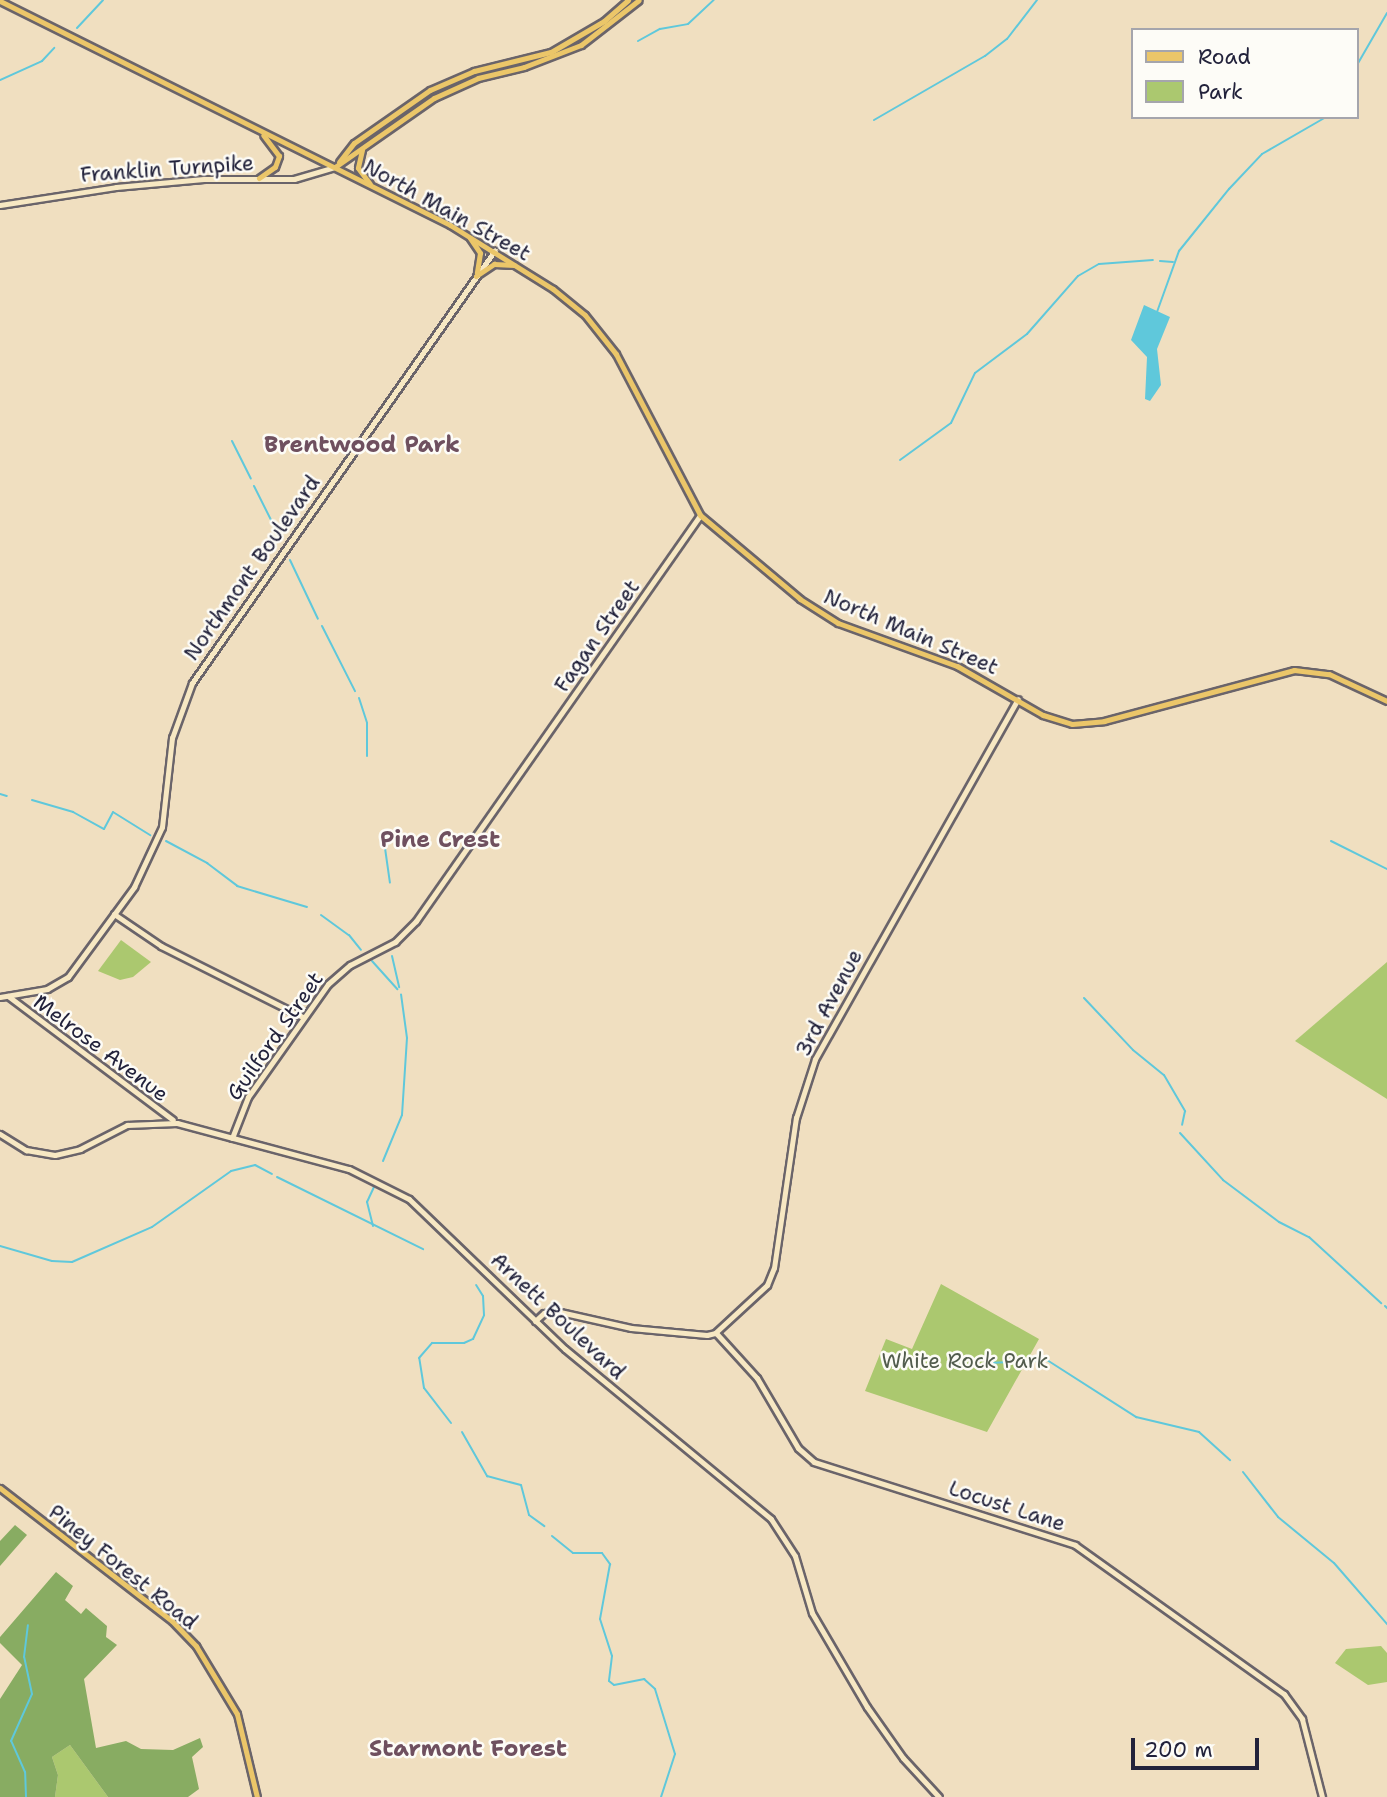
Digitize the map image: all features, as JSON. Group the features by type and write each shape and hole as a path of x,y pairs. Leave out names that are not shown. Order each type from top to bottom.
{"main road":[{"path":"335,167 354,143 430,90 474,71 551,52 604,21 628,0"},
{"name":"Franklin Turnpike","path":"335,167 457,86 581,46 639,0"},
{"name":"North Main Street","path":"0,1 465,233 523,268 574,305 607,341 700,515 827,616 957,666 1053,720 1085,724 1302,670 1329,674 1387,701"},
{"path":"249,125 275,145 279,156 275,167 259,178"},
{"path":"365,146 358,167 372,186"},
{"path":"465,233 480,253 476,276"},
{"path":"476,276 494,264 523,268"},
{"name":"Piney Forest Road","path":"0,1488 172,1621 196,1646 237,1714 257,1797"}],"street":[{"name":"Franklin Turnpike","path":"0,205 93,189 259,178 307,178 335,167"},
{"name":"Northmont Boulevard","path":"0,997 62,982 114,914 148,863 165,813 176,724 192,683 495,250"},
{"name":"Fagan Street","path":"519,774 700,515"},
{"name":"3rd Avenue","path":"716,1333 772,1276 791,1143 815,1059 1018,699"},
{"name":"Guilford Street","path":"232,1138 243,1106 303,1017 342,970 395,942 409,929 519,774"},
{"path":"114,914 161,946 303,1017"},
{"name":"Melrose Avenue","path":"8,996 136,1097 177,1123"},
{"name":"Arnett Boulevard","path":"0,1134 26,1150 55,1155 80,1149 127,1125 177,1123 349,1170 400,1193 435,1220 535,1321 771,1519 795,1556 812,1613 867,1707 903,1758 939,1797"},
{"path":"535,1321 544,1313 560,1312 631,1328 702,1335 716,1333"},
{"name":"Locust Lane","path":"716,1333 757,1378 798,1448 814,1462 1075,1545 1284,1694 1303,1719 1322,1797"}],"green space":[{"path":"121,940 151,962 133,977 120,980 98,971"},
{"path":"1387,962 1387,1099 1295,1041"},
{"name":"White Rock Park","path":"941,1284 1039,1339 987,1432 865,1391 886,1339 912,1349"},
{"path":"15,1525 27,1535 0,1566 0,1541"},
{"path":"56,1572 73,1586 65,1600 81,1614 86,1608 107,1626 106,1637 117,1645 84,1679 96,1748 126,1741 141,1749 173,1750 200,1738 203,1747 192,1757 199,1789 188,1797 108,1797 70,1745 52,1757 58,1775 55,1797 0,1797 0,1699 22,1665 0,1643 0,1637"},
{"path":"1381,1646 1387,1653 1387,1682 1368,1685 1335,1663 1346,1649"},
{"path":"70,1745 108,1797 55,1797 58,1775 52,1757"}],"water":[{"path":"1144,305 1170,317 1157,349 1161,385 1150,401 1145,399 1147,357 1131,340"}],"waterway":[{"path":"77,28 103,0"},
{"path":"638,41 660,29 688,24 714,0"},
{"path":"874,120 985,56 1007,39 1037,0"},
{"path":"1359,62 1387,13"},
{"path":"0,80 42,61 54,48"},
{"path":"1157,312 1179,251 1229,189 1262,154 1323,119"},
{"path":"900,460 951,423 975,373 1027,334 1078,276 1099,264 1153,260"},
{"path":"1160,261 1173,262"},
{"path":"232,441 251,479"},
{"path":"254,486 279,536"},
{"path":"290,560 318,619"},
{"path":"322,626 355,691"},
{"path":"359,698 367,723 367,756"},
{"path":"0,794 7,796"},
{"path":"32,800 73,812 104,829 113,812 150,835"},
{"path":"166,841 207,863 237,886 307,907"},
{"path":"384,841 390,883"},
{"path":"1331,841 1387,869"},
{"path":"321,915 349,935 361,950"},
{"path":"392,956 399,987"},
{"path":"372,961 397,989"},
{"path":"383,1161 402,1115 407,1038 401,994"},
{"path":"1084,998 1133,1050 1164,1075 1185,1111 1182,1125"},
{"path":"1180,1133 1223,1180 1279,1222 1309,1237 1381,1303"},
{"path":"0,1246 52,1261 72,1262 152,1227 231,1171 255,1165 272,1174"},
{"path":"277,1177 423,1249"},
{"path":"373,1226 367,1202 375,1185"},
{"path":"451,1423 424,1388 419,1358 432,1343 464,1343 473,1339 484,1315 483,1296 476,1285"},
{"path":"990,1363 1047,1360 1136,1417 1199,1432 1230,1460"},
{"path":"462,1432 487,1476 521,1485 529,1515 544,1526"},
{"path":"1243,1472 1278,1517 1334,1563 1387,1624"},
{"path":"552,1536 573,1553 602,1553 610,1564 600,1619 612,1656 609,1681 614,1685 644,1679 655,1689 675,1754 661,1797"},
{"path":"26,1797 25,1772 11,1741 32,1694 24,1657 28,1625"}],"district":[{"name":"Brentwood Park","path":"362,444"},
{"name":"Pine Crest","path":"440,839"},
{"name":"Starmont Forest","path":"468,1748"}]}
